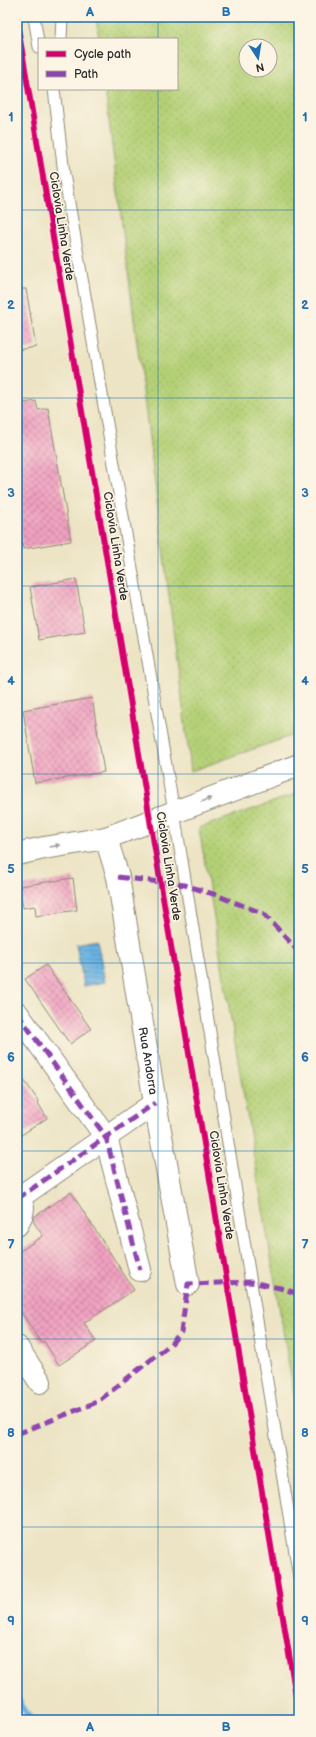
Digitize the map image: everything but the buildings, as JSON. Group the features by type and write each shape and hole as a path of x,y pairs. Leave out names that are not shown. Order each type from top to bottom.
{"street":[{"path":"17,854 106,838 299,765"},
{"name":"Rua Andorra","path":"106,838 118,877 155,1103 188,1284"},
{"path":"17,1013 106,1137 140,1270"},
{"path":"17,1225 23,1208 17,1200 155,1103"},
{"path":"17,1347 40,1382"}],"lane":[{"path":"34,17 38,41"},
{"path":"61,38 62,17"},
{"path":"54,90 64,174 174,812 299,1577"}],"green space":[{"path":"96,17 299,17 299,733 191,771 105,90 178,90 178,38 99,38"},
{"path":"299,793 299,1425 199,828"}],"water":[{"path":"97,940 105,982 84,986 76,944"}],"waterway":[{"path":"17,1698 31,1720"}],"marked path":[{"path":"118,877 185,885 216,895 264,914 299,952"},
{"path":"17,1013 106,1137 140,1270"},
{"path":"17,1199 155,1103"},
{"path":"17,1434 97,1402 170,1345 181,1332 188,1284 251,1282 280,1288 299,1294"}],"cycle path":[{"name":"Ciclovia Linha Verde","path":"17,21 299,1714"}]}
